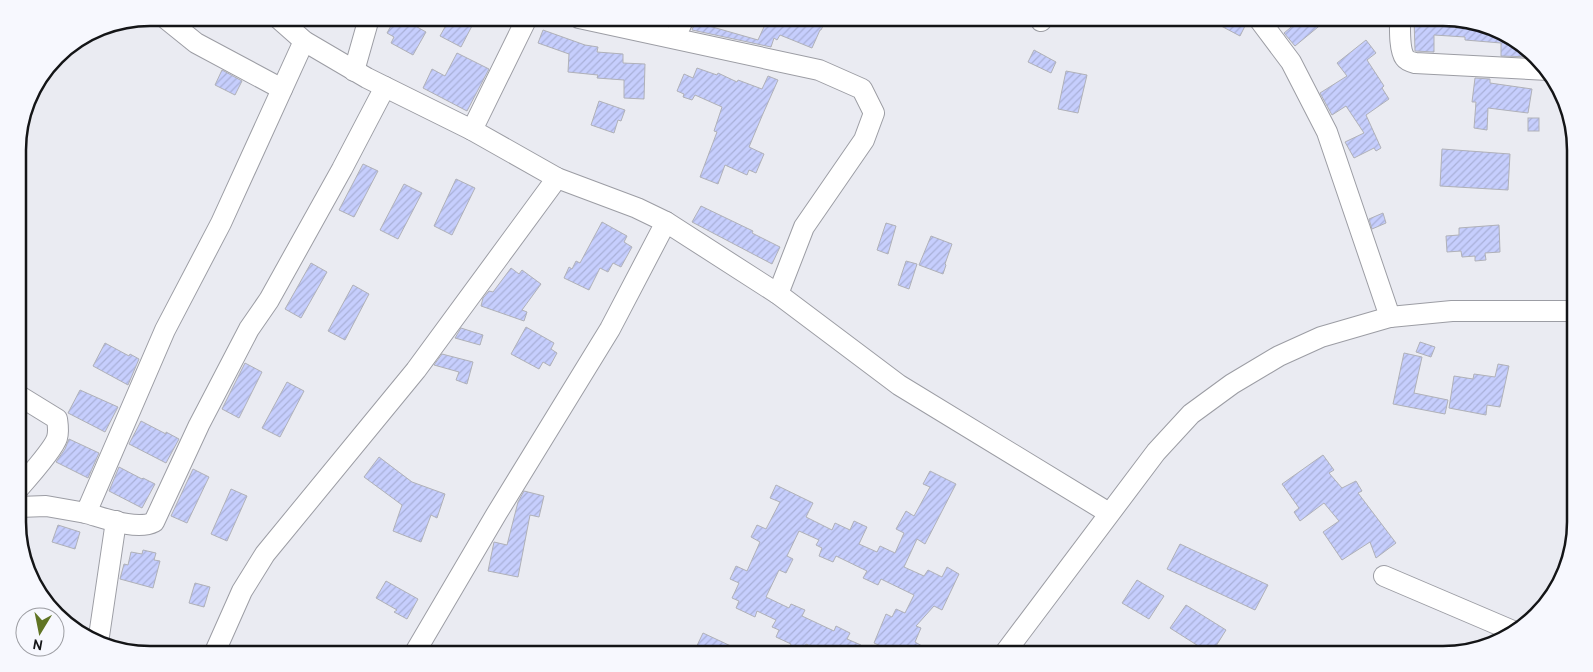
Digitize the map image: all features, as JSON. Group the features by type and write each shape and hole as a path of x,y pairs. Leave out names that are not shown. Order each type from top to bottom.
{"street":[{"path":"1264,26 1290,62 1327,132 1390,317"},
{"path":"1400,26 1402,51 1408,61 1415,63 1536,69"},
{"path":"177,27 196,42 282,89"},
{"path":"288,27 304,41 354,71 472,130 557,178 637,208 666,222 778,294 900,385 1109,513"},
{"path":"354,71 367,27"},
{"path":"472,130 523,27"},
{"path":"620,27 819,70 862,89 874,113 864,140 804,227 778,294"},
{"path":"675,38 680,27"},
{"path":"86,513 165,330 221,222 304,41"},
{"path":"26,507 46,506 141,526 154,522 199,425 249,329 269,300 385,87"},
{"path":"218,646 242,591 265,554 416,370 557,178"},
{"path":"419,646 497,513 610,329 666,222"},
{"path":"1011,645 1156,452 1191,414 1232,384 1279,356 1321,337 1390,317 1452,311 1567,311"},
{"path":"26,400 57,419 59,429 57,440 26,479"},
{"path":"99,634 116,521"},
{"path":"1384,576 1506,628"}],"building":[{"path":"823,26 812,48 780,35 777,40 774,38 771,47 692,30 693,27 711,27 758,40 764,27"},
{"path":"1221,26 1245,26 1240,36"},
{"path":"1292,26 1319,26 1295,46 1284,33"},
{"path":"1414,26 1443,26 1483,33 1505,43 1523,57 1501,56 1501,43 1465,40 1465,37 1434,35 1434,52 1415,51"},
{"path":"390,27 417,27 426,32 413,55 391,43 394,37 387,33"},
{"path":"445,27 472,27 461,47 440,36"},
{"path":"543,30 585,45 598,47 597,52 623,54 623,63 645,64 644,99 624,98 624,80 597,78 598,75 568,72 569,54 538,43"},
{"path":"1366,40 1376,53 1367,60 1384,86 1382,88 1389,99 1366,115 1381,148 1376,151 1374,148 1354,158 1345,142 1364,133 1346,106 1332,115 1320,93 1347,76 1337,63"},
{"path":"1034,50 1056,62 1051,73 1028,62"},
{"path":"457,53 489,69 467,111 423,88 432,69 445,76"},
{"path":"697,68 717,75 718,73 737,82 738,80 762,89 768,76 778,80 749,147 764,154 756,173 749,170 747,175 725,165 718,184 700,177 717,132 714,131 722,107 695,95 692,100 683,97 684,94 677,91 684,74 693,78"},
{"path":"222,70 242,81 235,95 215,85"},
{"path":"1066,71 1087,75 1078,113 1058,109"},
{"path":"1475,78 1490,79 1490,83 1532,89 1528,113 1488,108 1487,130 1474,128 1476,102 1472,102"},
{"path":"599,101 625,110 621,121 618,120 614,133 591,125"},
{"path":"1528,118 1539,118 1539,131 1528,131"},
{"path":"1442,149 1510,154 1508,190 1440,186"},
{"path":"363,164 378,171 354,217 339,210"},
{"path":"456,179 475,188 452,235 434,226"},
{"path":"404,184 422,193 398,239 380,230"},
{"path":"701,206 753,231 752,233 780,247 772,264 692,222"},
{"path":"1383,213 1386,223 1372,229 1369,219"},
{"path":"602,222 627,236 624,242 632,247 621,267 613,263 608,272 600,268 589,290 564,278 569,267 572,269 576,261 580,263"},
{"path":"886,223 896,226 888,254 877,250"},
{"path":"1499,225 1500,252 1485,253 1486,260 1475,261 1475,256 1462,257 1461,251 1447,252 1446,236 1459,235 1459,228"},
{"path":"931,236 952,244 943,274 919,265"},
{"path":"906,261 917,264 909,289 898,285"},
{"path":"311,263 327,272 301,318 285,309"},
{"path":"511,268 519,274 522,270 541,284 522,310 527,312 524,321 481,306 483,298 489,291 493,292"},
{"path":"353,285 369,294 345,340 328,331"},
{"path":"526,327 554,343 551,349 557,353 550,366 543,362 539,369 511,354"},
{"path":"461,328 483,335 480,345 455,338"},
{"path":"1420,342 1435,347 1431,357 1416,352"},
{"path":"105,343 129,356 130,354 139,359 128,385 93,366"},
{"path":"1404,353 1422,357 1414,393 1448,400 1445,414 1393,404"},
{"path":"442,354 473,362 467,384 456,380 459,372 434,365"},
{"path":"245,363 262,372 239,418 222,409"},
{"path":"1498,364 1509,366 1500,407 1487,405 1486,415 1449,408 1454,376 1473,379 1474,374 1495,377"},
{"path":"287,382 304,391 280,437 262,428"},
{"path":"80,390 118,407 105,432 68,413"},
{"path":"141,421 179,439 166,463 129,444"},
{"path":"69,439 99,453 88,478 56,462"},
{"path":"1323,455 1334,470 1329,473 1342,488 1356,481 1362,491 1358,493 1396,543 1376,558 1370,542 1342,560 1323,532 1339,521 1324,503 1300,521 1294,512 1299,508 1282,484"},
{"path":"379,457 412,482 445,494 437,518 431,515 421,542 393,531 402,505 364,477"},
{"path":"119,467 155,484 142,508 109,491"},
{"path":"193,469 209,477 187,523 171,516"},
{"path":"930,471 956,484 925,544 917,539 904,567 924,576 928,570 942,577 947,567 959,574 942,610 934,606 916,626 921,628 915,642 921,645 880,645 874,643 886,614 892,617 896,609 905,613 914,595 881,579 878,585 863,578 867,571 836,556 833,562 819,556 822,548 816,545 819,540 799,531 787,556 793,559 786,573 779,570 766,597 789,608 791,604 805,610 802,616 834,631 836,626 850,633 847,639 861,645 790,646 791,644 776,637 779,630 772,627 776,620 757,611 755,617 736,608 739,601 732,598 739,583 730,579 736,566 747,571 760,542 751,537 757,525 766,529 780,502 770,498 776,485 813,503 806,517 832,530 835,523 850,530 854,521 867,527 859,544 877,552 880,546 895,553 904,533 896,529 906,511 914,516 930,487 923,484"},
{"path":"231,489 247,496 227,541 211,534"},
{"path":"524,491 544,496 539,517 530,515 518,577 488,571 494,542 507,545 518,502"},
{"path":"58,525 80,532 75,549 52,542"},
{"path":"1180,544 1268,585 1255,610 1167,569"},
{"path":"143,550 156,553 154,560 160,561 153,588 120,579 124,564 128,565 131,552 142,554"},
{"path":"1137,580 1164,596 1149,619 1122,603"},
{"path":"386,581 418,599 407,619 394,612 397,610 376,598"},
{"path":"195,583 210,587 204,607 189,603"},
{"path":"1186,605 1226,630 1217,645 1197,645 1170,628"},
{"path":"703,633 730,646 697,646"}]}
